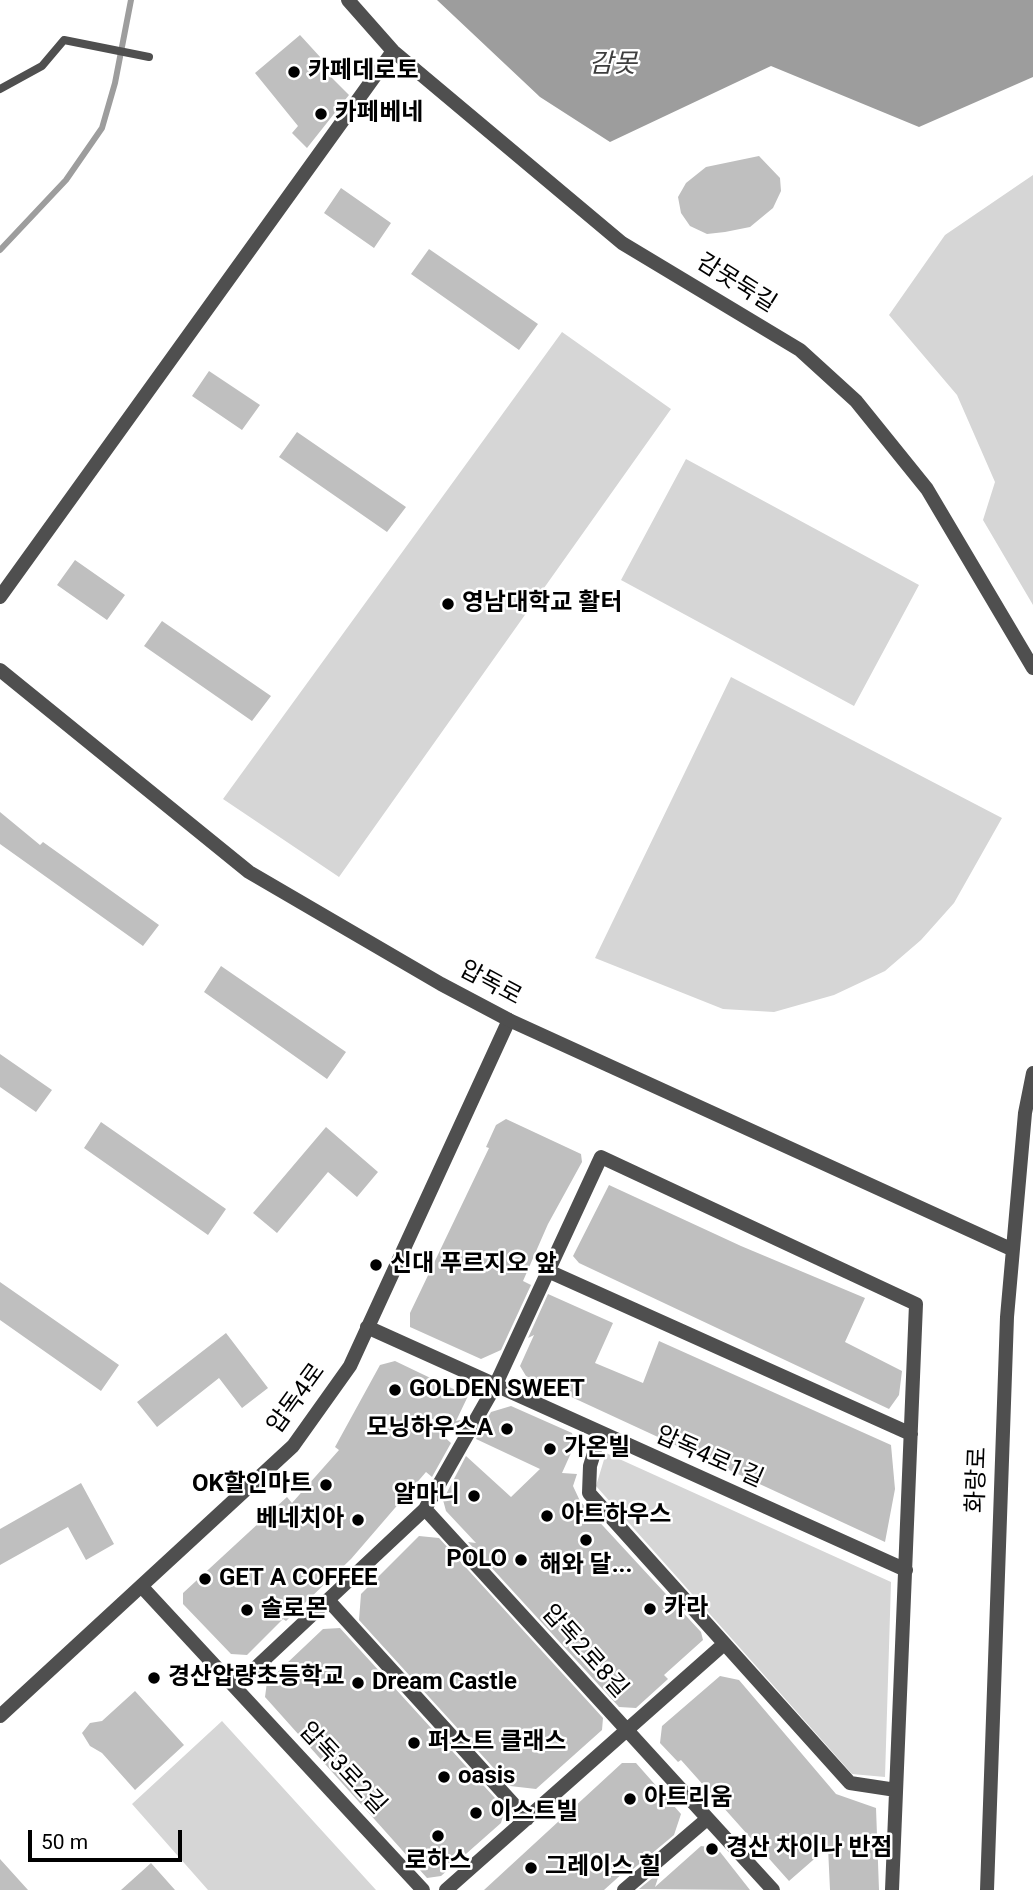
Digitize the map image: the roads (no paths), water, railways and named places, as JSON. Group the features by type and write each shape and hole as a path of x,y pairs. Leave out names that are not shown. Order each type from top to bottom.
{"street":[{"name":"감못둑길","path":"348,0 393,51 622,243 800,350 856,401 927,489 1033,668"},
{"path":"0,597 393,51"},
{"name":"압독로","path":"0,670 249,872 509,1020 1011,1249"},
{"name":"압독4로","path":"0,1716 293,1446 350,1366 509,1020"},
{"name":"화랑로","path":"987,1890 1011,1249 1025,1113 1033,1073"},
{"path":"235,1688 425,1509 495,1386 601,1157 916,1304 892,1890"},
{"path":"548,1271 911,1434"},
{"name":"압독4로1길","path":"367,1327 906,1570"},
{"path":"600,1434 590,1466 589,1493 850,1783 896,1790"},
{"name":"압독2로8길","path":"425,1509 625,1732 773,1890"},
{"name":"압독3로2길","path":"142,1587 423,1890"},
{"path":"328,1600 527,1819"},
{"name":"압독2로8길","path":"446,1890 724,1644"},
{"path":"624,1890 707,1819"}],"lane":[{"path":"0,89 42,66 64,40 149,57"}],"water":[{"name":"감못","path":"437,0 1033,0 1033,77 919,127 771,66 610,142 540,97"}],"waterway":[{"path":"0,250 66,180 102,128 115,83 131,0"}],"place":[{"name":"카페데로토","path":"294,72"},
{"name":"카페베네","path":"321,114"},
{"name":"영남대학교 활터","path":"448,604"},
{"name":"신대 푸르지오 앞","path":"376,1265"},
{"name":"GOLDEN SWEET","path":"395,1390"},
{"name":"모닝하우스A","path":"507,1429"},
{"name":"가온빌","path":"550,1449"},
{"name":"OK할인마트","path":"326,1485"},
{"name":"알마니","path":"474,1496"},
{"name":"아트하우스","path":"547,1516"},
{"name":"베네치아","path":"358,1520"},
{"name":"해와 달...","path":"586,1540"},
{"name":"POLO","path":"521,1560"},
{"name":"GET A COFFEE","path":"205,1579"},
{"name":"카라","path":"650,1609"},
{"name":"솔로몬","path":"247,1610"},
{"name":"경산압량초등학교","path":"154,1678"},
{"name":"Dream Castle","path":"358,1683"},
{"name":"퍼스트 클래스","path":"414,1743"},
{"name":"oasis","path":"444,1777"},
{"name":"아트리움","path":"630,1799"},
{"name":"이스트빌","path":"476,1813"},
{"name":"로하스","path":"438,1836"},
{"name":"경산 차이나 반점","path":"712,1849"},
{"name":"그레이스 힐","path":"531,1868"}]}
